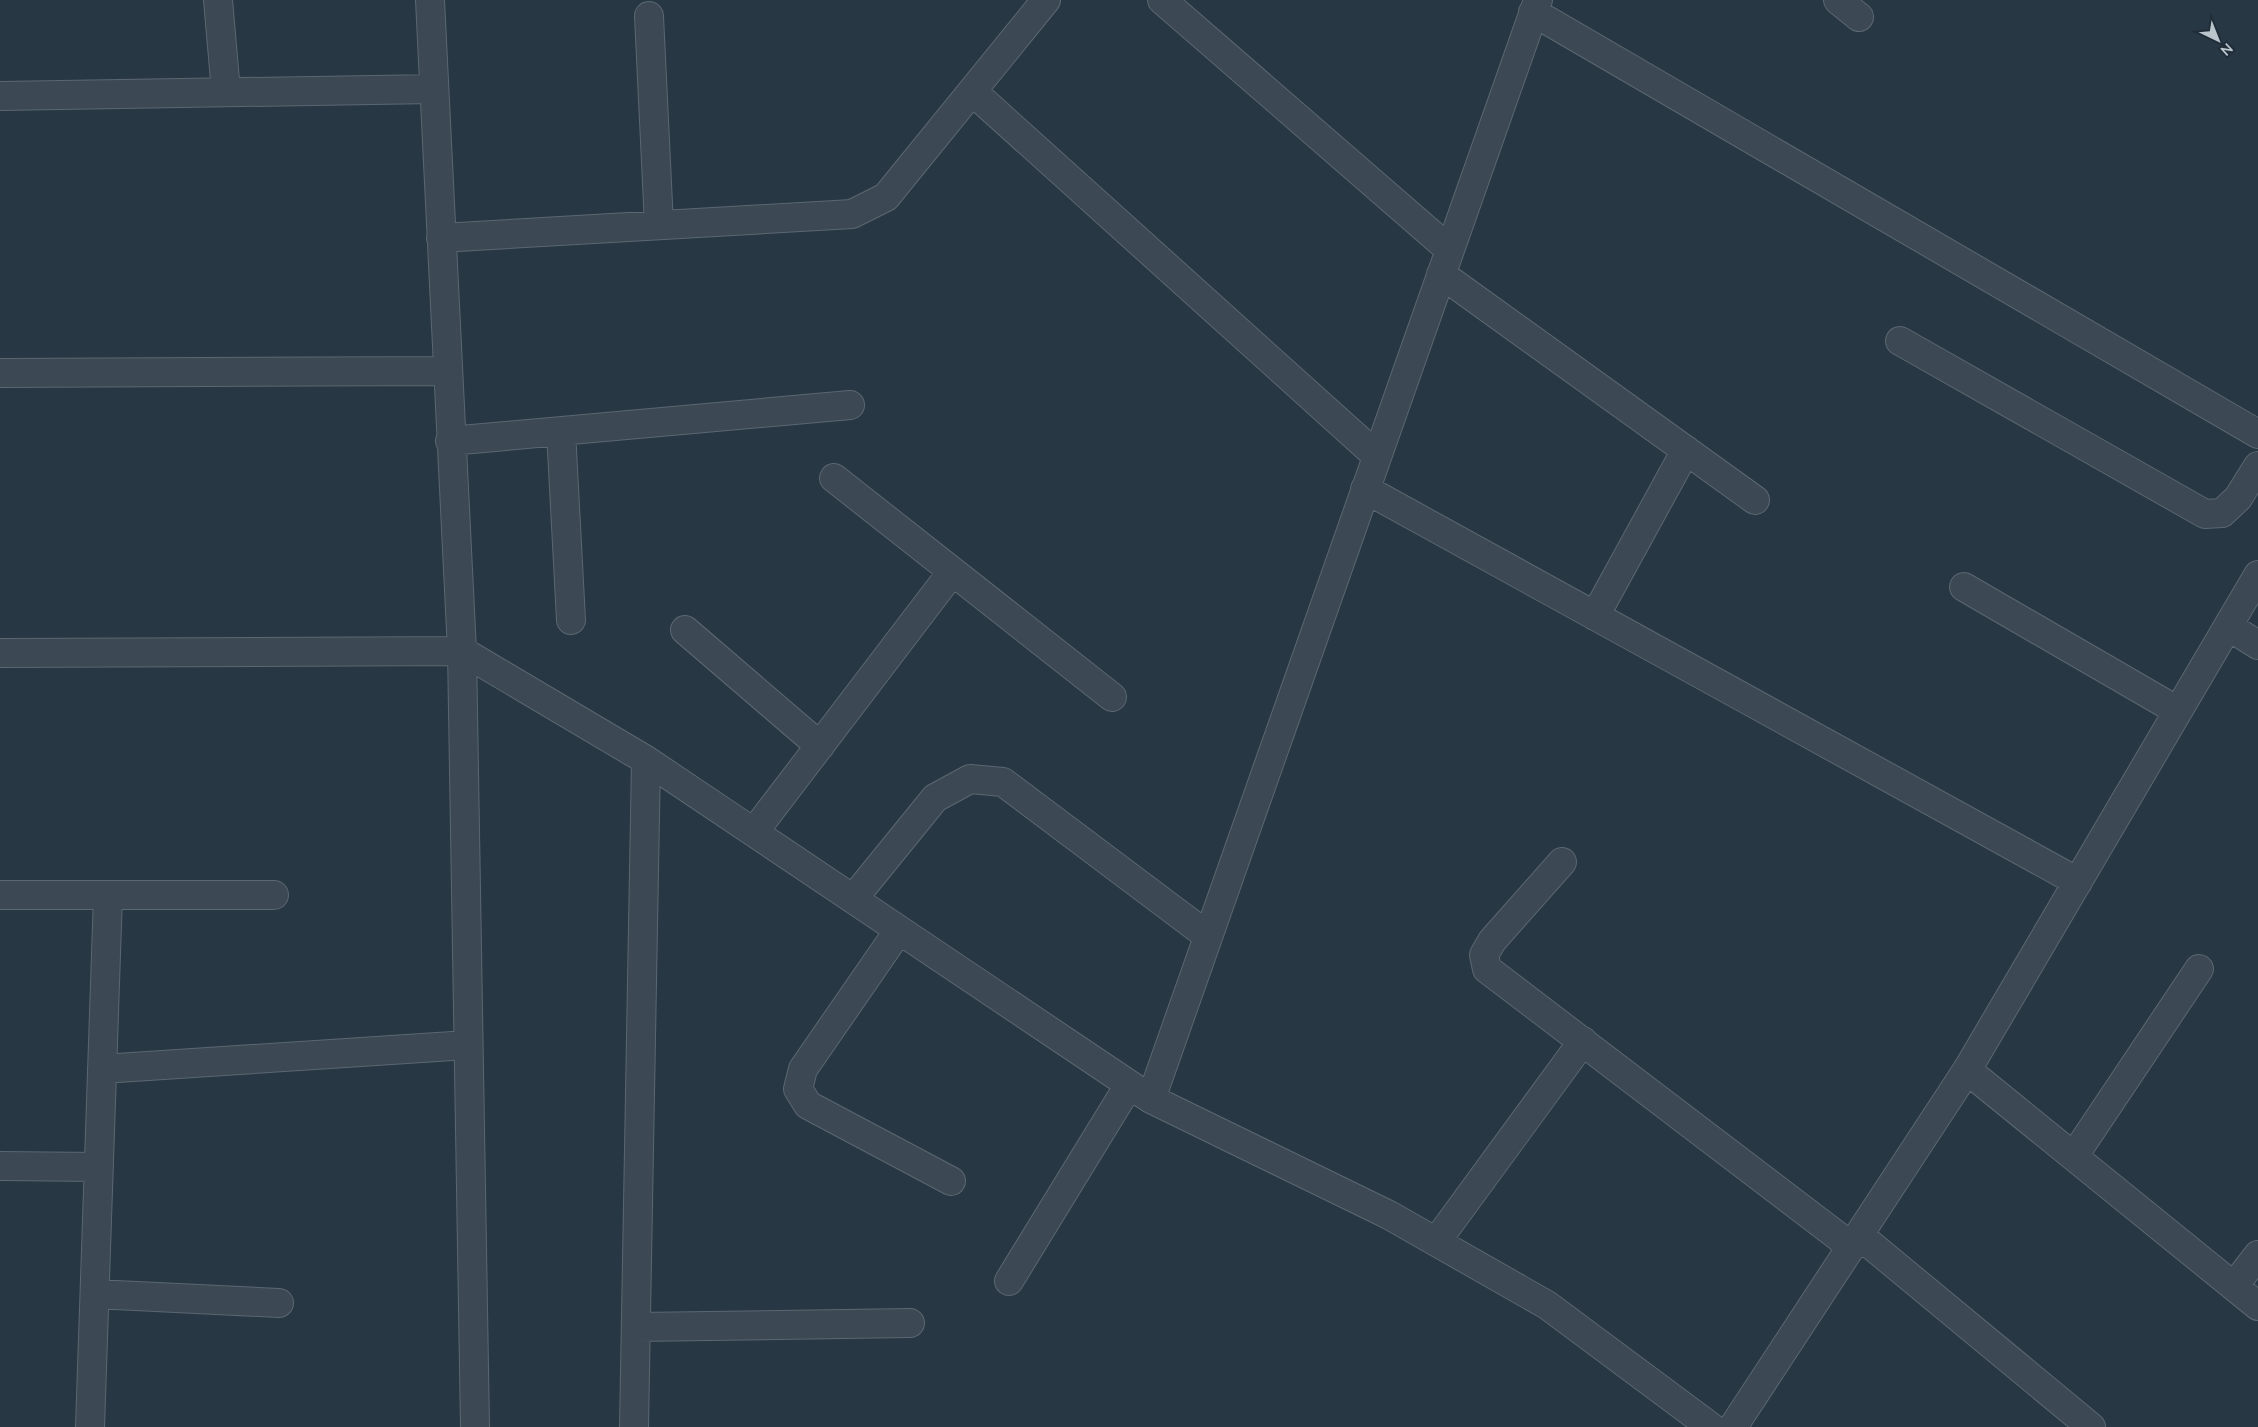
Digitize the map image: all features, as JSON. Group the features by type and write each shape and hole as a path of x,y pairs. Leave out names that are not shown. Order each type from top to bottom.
{"street":[{"path":"218,0 226,92"},
{"path":"430,0 450,441 462,651 475,1427"},
{"path":"441,238 852,214 886,197 1046,0"},
{"path":"1162,0 1445,262 1686,450 1755,500"},
{"path":"1838,0 1860,17"},
{"path":"1009,1281 1140,1092 1208,936 1536,6 2258,434"},
{"path":"649,16 659,224"},
{"path":"0,96 434,89"},
{"path":"972,91 1377,456"},
{"path":"1900,341 2205,514 2222,513 2238,498 2258,466"},
{"path":"0,373 447,371"},
{"path":"450,441 850,404"},
{"path":"561,431 571,620"},
{"path":"1596,616 1686,450"},
{"path":"834,478 1112,697"},
{"path":"1365,489 2078,882"},
{"path":"754,832 952,572"},
{"path":"1733,1427 1967,1070 2258,575"},
{"path":"1964,587 2178,711"},
{"path":"2228,626 2258,645"},
{"path":"685,630 820,746"},
{"path":"0,653 462,651 646,760 1140,1092 1389,1216 1547,1305 1711,1427"},
{"path":"634,1427 646,760"},
{"path":"853,899 935,798 970,779 1003,782 1208,936"},
{"path":"1562,862 1492,941 1484,955 1487,968 1583,1042 1856,1241 2091,1427"},
{"path":"0,895 274,895"},
{"path":"90,1427 108,895"},
{"path":"900,930 803,1069 798,1089 808,1105 951,1180"},
{"path":"2074,1156 2199,970"},
{"path":"1436,1242 1583,1042"},
{"path":"102,1069 468,1045"},
{"path":"1967,1070 2258,1306"},
{"path":"0,1166 99,1167"},
{"path":"2234,1286 2258,1255"},
{"path":"95,1294 279,1303"},
{"path":"636,1327 910,1323"}]}
